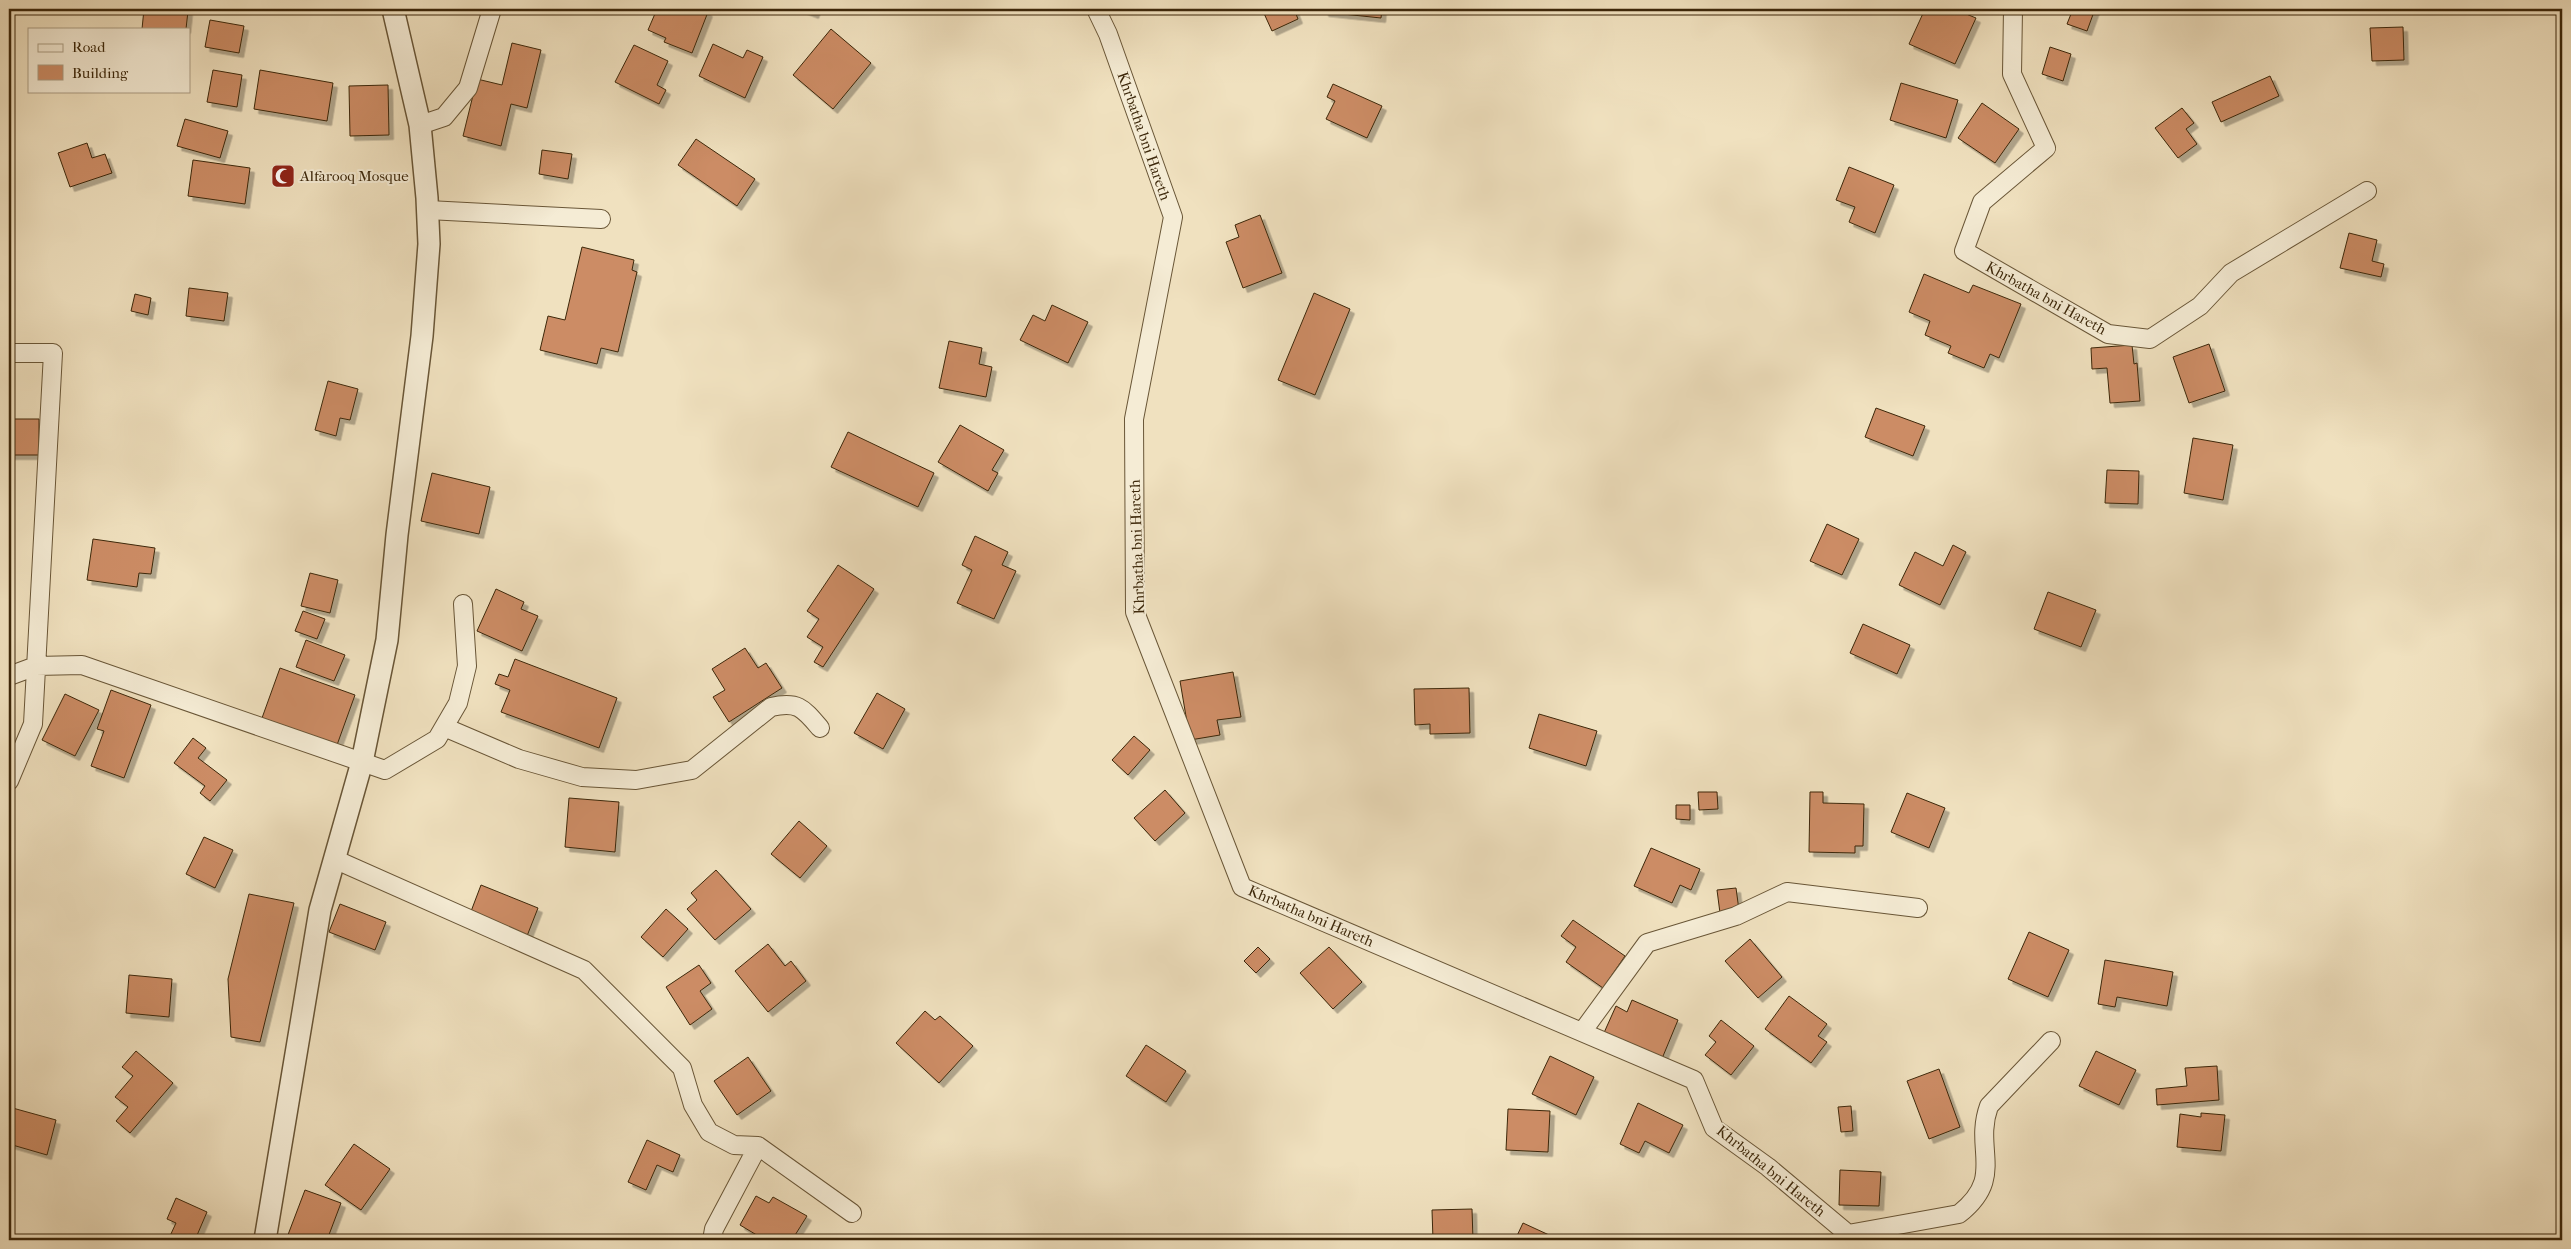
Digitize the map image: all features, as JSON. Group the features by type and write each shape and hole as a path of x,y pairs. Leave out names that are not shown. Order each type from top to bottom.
{"street":[{"path":"266,1240 320,910 362,762 387,640 397,535 422,336 428,244 428,210 420,125 393,9"},
{"path":"420,125 444,117 468,88 492,9"},
{"name":"Khrbatha bni Hareth","path":"1096,9 1108,34 1173,218 1134,419 1135,612 1242,887 1694,1080 1714,1128 1768,1167 1848,1234 1959,1214 1974,1202 1983,1188 1986,1163 1985,1117 1989,1106 2051,1041"},
{"name":"Khrbatha bni Hareth","path":"2012,9 2012,74 2046,148 1982,202 1964,251 2108,334 2150,339 2200,306 2231,273 2367,191"},
{"path":"428,210 601,219"},
{"path":"9,353 53,353 33,724 9,781"},
{"path":"9,676 36,666 82,665 385,770 437,739 458,703 466,666 463,604"},
{"path":"444,727 519,759 582,777 636,780 692,770 771,707 787,703 803,708 820,728"},
{"path":"334,859 584,970 682,1068 693,1106 709,1132 734,1145 758,1146 852,1213"},
{"path":"1582,1032 1647,943 1736,916 1787,892 1918,908"},
{"path":"712,1240 714,1229 758,1146"}],"path":[{"path":"1588,1240 1591,1236"}],"building":[{"path":"144,9 188,11 186,28 142,28"},
{"path":"657,9 702,9 708,12 692,53 664,42 666,38 648,30"},
{"path":"801,9 816,9 814,14"},
{"path":"1262,9 1294,9 1298,19 1272,31"},
{"path":"1324,9 1382,9 1381,18 1324,12"},
{"path":"1925,9 1954,9 1976,18 1955,64 1909,44"},
{"path":"2073,9 2095,9 2087,31 2067,24"},
{"path":"210,20 244,26 239,53 205,47"},
{"path":"2403,27 2404,60 2372,61 2370,28"},
{"path":"831,29 871,63 833,109 793,75"},
{"path":"512,43 541,50 527,108 511,104 501,146 463,136 477,79 502,85"},
{"path":"713,44 743,58 747,50 763,57 745,98 699,76"},
{"path":"634,45 668,61 657,85 666,90 659,104 615,82"},
{"path":"2050,47 2071,54 2063,81 2042,74"},
{"path":"213,70 242,75 237,107 207,102"},
{"path":"260,70 333,83 327,121 254,109"},
{"path":"2270,76 2279,96 2221,122 2212,102"},
{"path":"1901,83 1958,100 1946,138 1890,120"},
{"path":"1333,84 1382,106 1367,138 1326,119 1335,101 1327,97"},
{"path":"388,85 389,135 350,136 349,86"},
{"path":"1982,103 2019,129 1995,163 1958,138"},
{"path":"2182,108 2194,123 2186,129 2197,144 2178,158 2155,128"},
{"path":"185,119 228,131 220,158 177,146"},
{"path":"696,139 755,179 737,206 678,165"},
{"path":"87,143 92,158 105,154 112,173 70,187 58,153"},
{"path":"542,150 572,154 568,179 539,174"},
{"path":"193,160 250,168 245,204 188,196"},
{"path":"1849,167 1894,185 1875,233 1849,222 1855,207 1836,200"},
{"path":"1260,215 1282,273 1243,288 1226,242 1239,237 1235,225"},
{"path":"2349,233 2377,240 2372,261 2384,264 2381,277 2340,268"},
{"path":"582,247 634,260 632,270 637,272 618,352 601,348 597,364 540,350 548,316 565,320"},
{"path":"1924,274 1969,293 1973,285 2021,304 1999,358 1990,354 1984,368 1948,353 1951,346 1925,335 1930,321 1909,312"},
{"path":"189,288 228,293 224,321 186,316"},
{"path":"1314,293 1350,309 1315,395 1278,380"},
{"path":"135,294 151,298 148,315 131,311"},
{"path":"1052,305 1088,322 1068,363 1020,340 1033,315 1045,321"},
{"path":"949,341 982,348 979,364 992,367 986,397 939,388"},
{"path":"2209,344 2225,391 2189,403 2173,357"},
{"path":"2132,345 2134,364 2137,363 2140,401 2110,403 2107,368 2092,369 2091,348"},
{"path":"328,381 358,389 350,420 340,418 336,436 315,430"},
{"path":"1876,408 1925,426 1913,456 1865,437"},
{"path":"9,419 39,419 39,455 9,455"},
{"path":"960,425 1004,450 992,470 998,473 988,491 938,462"},
{"path":"848,432 934,473 918,507 831,467"},
{"path":"2193,438 2233,445 2223,500 2184,493"},
{"path":"2107,470 2139,471 2138,504 2105,503"},
{"path":"432,473 490,487 479,534 421,521"},
{"path":"1827,524 1859,539 1842,575 1810,561"},
{"path":"975,536 1008,552 1002,565 1016,571 994,619 957,603 972,570 962,565"},
{"path":"93,539 155,548 151,574 139,573 137,587 87,580"},
{"path":"1953,545 1966,552 1940,605 1899,585 1915,552 1943,566"},
{"path":"838,565 874,589 823,667 814,662 823,647 807,637 819,619 807,611"},
{"path":"310,573 338,580 330,613 301,606"},
{"path":"496,589 524,602 521,609 538,616 522,651 477,631"},
{"path":"2048,592 2096,610 2081,647 2034,629"},
{"path":"303,611 325,619 317,639 295,631"},
{"path":"1863,624 1910,645 1897,674 1850,653"},
{"path":"306,640 345,655 334,681 296,667"},
{"path":"745,648 758,668 766,663 782,688 729,722 713,697 725,690 712,669"},
{"path":"515,659 617,698 599,748 501,712 510,690 495,684 499,674 508,677"},
{"path":"280,668 355,695 337,745 262,718"},
{"path":"1233,672 1241,717 1217,720 1220,735 1190,740 1180,681"},
{"path":"1469,688 1470,733 1430,734 1430,724 1415,725 1414,689"},
{"path":"111,690 151,705 124,778 91,766 104,731 97,729"},
{"path":"877,693 905,709 883,749 854,733"},
{"path":"65,694 99,710 75,756 42,740"},
{"path":"1539,714 1597,731 1586,766 1529,748"},
{"path":"1134,736 1150,750 1128,775 1112,760"},
{"path":"193,738 206,748 198,758 227,780 210,801 200,793 205,786 174,763"},
{"path":"1165,790 1185,813 1155,841 1134,818"},
{"path":"1698,792 1717,792 1718,809 1699,810"},
{"path":"1810,792 1823,792 1823,803 1864,804 1863,846 1855,846 1855,853 1809,852"},
{"path":"1907,793 1945,808 1929,848 1891,832"},
{"path":"569,798 619,802 615,852 565,847"},
{"path":"1676,805 1690,805 1690,820 1676,819"},
{"path":"799,821 827,846 800,878 771,854"},
{"path":"204,837 233,850 215,888 186,874"},
{"path":"1651,848 1700,869 1691,890 1680,885 1672,903 1634,886"},
{"path":"716,870 751,909 715,940 687,909 697,900 691,893"},
{"path":"481,885 538,908 527,936 470,914"},
{"path":"1736,888 1739,910 1720,913 1717,890"},
{"path":"249,894 294,903 260,1042 231,1037 228,979"},
{"path":"340,904 386,922 375,950 329,932"},
{"path":"666,909 688,929 663,957 641,937"},
{"path":"1573,920 1625,956 1603,988 1566,962 1576,947 1561,936"},
{"path":"2029,932 2069,950 2048,997 2008,979"},
{"path":"1750,939 1782,977 1758,998 1725,961"},
{"path":"768,944 785,966 791,961 806,981 768,1012 735,971"},
{"path":"1258,947 1270,959 1256,973 1244,961"},
{"path":"1329,947 1362,982 1333,1009 1300,973"},
{"path":"2105,960 2173,972 2167,1006 2117,997 2115,1007 2098,1004"},
{"path":"699,965 711,983 700,991 712,1009 690,1025 666,987"},
{"path":"129,975 172,979 169,1017 126,1013"},
{"path":"1789,996 1827,1024 1818,1036 1827,1042 1811,1063 1765,1029"},
{"path":"1632,1000 1678,1020 1661,1061 1603,1035 1616,1006 1627,1012"},
{"path":"925,1011 935,1020 940,1016 973,1046 939,1083 896,1043"},
{"path":"1721,1020 1754,1046 1731,1075 1705,1055 1716,1042 1709,1036"},
{"path":"1146,1045 1186,1071 1166,1102 1126,1076"},
{"path":"136,1051 173,1083 130,1133 116,1121 128,1107 115,1097 133,1076 122,1067"},
{"path":"2096,1051 2136,1070 2119,1105 2079,1086"},
{"path":"1550,1056 1594,1077 1576,1115 1532,1094"},
{"path":"748,1057 771,1091 737,1115 714,1081"},
{"path":"2217,1066 2219,1100 2157,1105 2156,1089 2187,1086 2185,1068"},
{"path":"1939,1069 1960,1127 1929,1139 1907,1081"},
{"path":"1638,1103 1683,1125 1669,1153 1645,1141 1639,1153 1620,1144"},
{"path":"1851,1106 1853,1131 1841,1132 1838,1107"},
{"path":"9,1107 56,1120 47,1155 9,1144"},
{"path":"1508,1109 1550,1111 1548,1152 1506,1150"},
{"path":"2201,1113 2225,1115 2221,1151 2177,1147 2180,1114 2201,1117"},
{"path":"647,1140 680,1155 673,1172 657,1165 646,1190 628,1182"},
{"path":"354,1144 390,1169 361,1210 325,1185"},
{"path":"1840,1170 1881,1172 1879,1206 1839,1205"},
{"path":"305,1190 341,1203 327,1240 286,1240"},
{"path":"756,1196 769,1203 773,1197 807,1216 792,1240 765,1240 740,1225"},
{"path":"176,1198 207,1212 195,1240 179,1240 170,1236 176,1223 167,1219"},
{"path":"1472,1209 1473,1240 1433,1240 1432,1210"},
{"path":"1523,1223 1560,1240 1515,1240"}],"place":[{"name":"Alfarooq Mosque","path":"283,176"}]}
